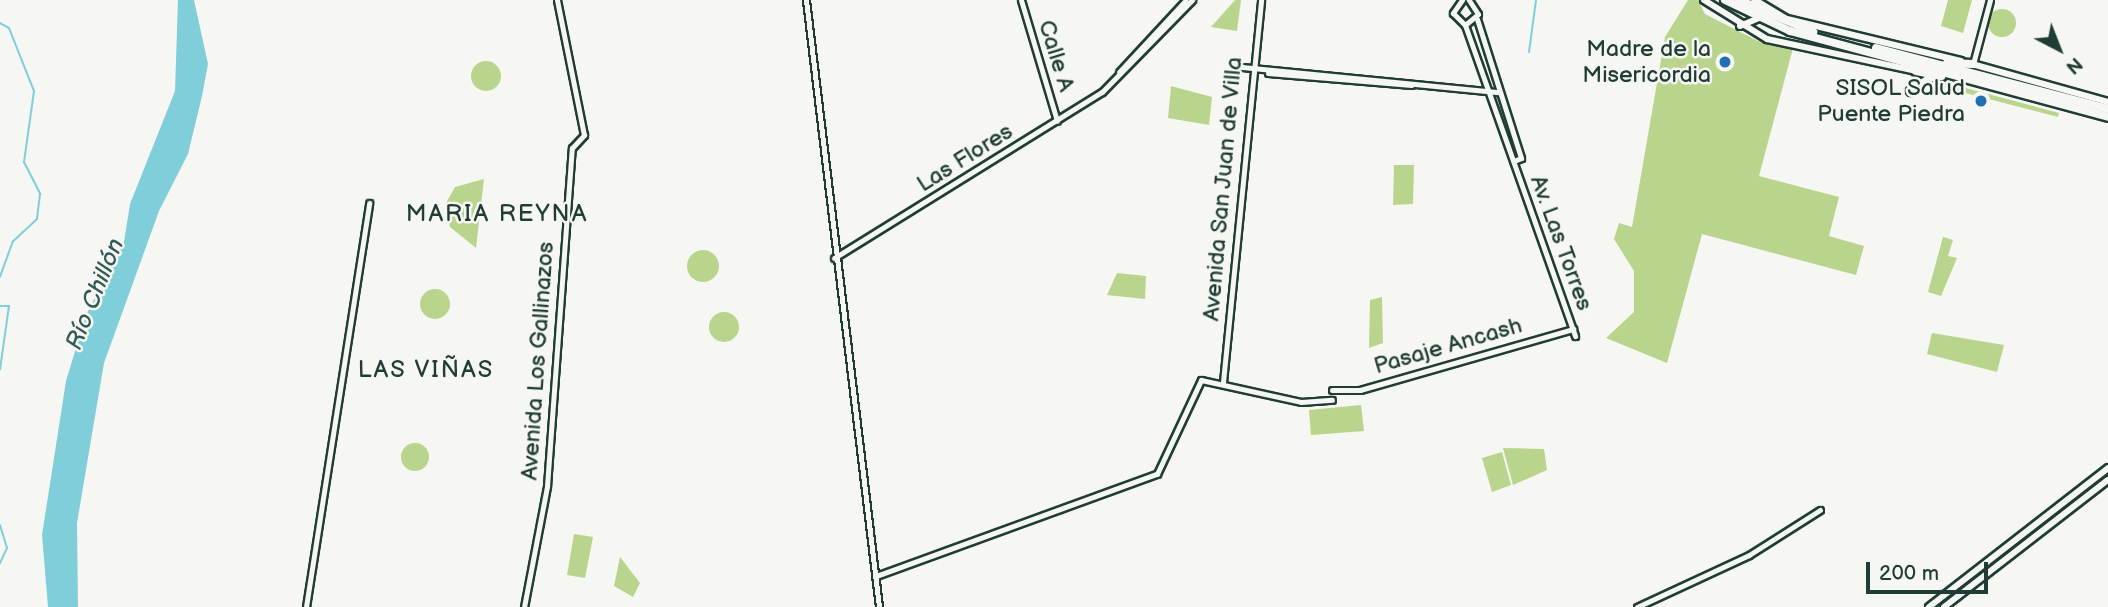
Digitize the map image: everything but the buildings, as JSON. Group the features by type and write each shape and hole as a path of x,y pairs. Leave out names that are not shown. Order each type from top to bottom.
{"highway":[{"path":"1725,0 1761,16 1794,26 2108,109"},
{"path":"1739,0 1761,16 2108,117"},
{"path":"1756,1 1794,26"},
{"path":"1937,64 1973,64"},
{"path":"1916,71 1990,84"},
{"path":"1911,91 1922,79 1940,76"}],"main road":[{"path":"1704,0 1738,26 1772,41 1916,71"},
{"path":"1738,26 1761,16 1756,1"},
{"path":"1783,18 1792,15 2108,102"},
{"path":"1929,607 2108,468"},
{"path":"1944,607 2108,480"}],"street":[{"name":"Avenida Los Gallinazos","path":"524,607 547,486 572,148 584,135 557,0"},
{"path":"806,0 834,258 879,607"},
{"name":"Calle A","path":"1021,0 1057,121"},
{"name":"Las Flores","path":"1111,82 1186,0"},
{"name":"Las Flores","path":"834,258 1057,121 1111,82 1192,0"},
{"name":"Avenida San Juan de Villa","path":"1222,382 1249,69 1260,0"},
{"path":"1453,9 1461,0"},
{"name":"Av. Las Torres","path":"1469,0 1477,7 1477,19 1521,158 1514,161"},
{"path":"1973,64 1990,0"},
{"name":"Av. Las Torres","path":"1449,2 1465,25 1490,90 1575,336"},
{"path":"1465,25 1477,19"},
{"path":"1249,69 1499,92"},
{"path":"306,607 369,203"},
{"name":"Pasaje Ancash","path":"1332,390 1360,390 1573,329"},
{"path":"876,576 1043,518 1157,474 1192,390 1201,380 1222,382 1301,402 1332,400"},
{"path":"1637,607 1749,555 1820,510"}],"green space":[{"path":"1235,0 1241,0 1237,31 1211,27"},
{"path":"1688,0 1698,0 1705,14 1762,43 1793,48 1759,176 1839,197 1829,236 1864,246 1856,275 1702,234 1667,363 1606,338 1634,312 1634,271 1614,239 1619,223 1632,227 1665,37"},
{"path":"1948,0 1972,0 1963,33 1941,26"},
{"path":"2002,9 2012,13 2016,23 2012,33 2002,37 1992,33 1988,23 1992,13"},
{"path":"486,61 497,65 501,76 497,87 486,91 475,87 471,76 475,65"},
{"path":"1943,82 2059,113 2058,117 1927,83"},
{"path":"1171,86 1212,97 1209,125 1168,118"},
{"path":"1394,165 1414,165 1413,204 1393,205"},
{"path":"484,179 476,248 450,227 445,205 455,187"},
{"path":"1943,237 1953,240 1948,256 1957,258 1941,296 1928,292"},
{"path":"703,250 714,255 719,266 714,277 703,282 692,277 687,266 692,255"},
{"path":"1117,273 1146,276 1145,299 1107,295"},
{"path":"435,289 446,293 450,304 446,315 435,319 424,315 420,304 424,293"},
{"path":"1382,297 1383,343 1369,348 1370,300"},
{"path":"724,312 730,313 738,321 738,333 730,341 724,342 718,341 710,333 709,327 710,321 718,313"},
{"path":"1932,333 2004,345 1997,372 1927,354"},
{"path":"1361,405 1364,431 1311,435 1309,410"},
{"path":"415,443 425,447 429,457 425,467 415,471 405,467 401,457 405,447"},
{"path":"1503,448 1544,449 1547,470 1513,485"},
{"path":"1502,452 1511,485 1492,492 1482,458"},
{"path":"574,534 593,537 585,578 567,575"},
{"path":"620,557 640,583 633,597 614,586"}],"water":[{"path":"178,0 194,0 208,64 202,96 188,154 159,211 104,363 77,523 78,607 48,607 42,535 66,381 86,315 124,242 130,204 175,91"}],"waterway":[{"path":"1529,52 1536,0"},
{"path":"0,23 9,28 34,91 24,162 40,194 37,219 13,241 0,277"},
{"path":"0,306 9,306 0,369"},
{"path":"0,525 7,548 0,563"}],"place":[{"name":"Madre de la Misericordia","path":"1725,62"},
{"name":"SISOL Salud Puente Piedra","path":"1981,101"}],"district":[{"name":"MARIA REYNA","path":"497,214"},
{"name":"LAS VIÑAS","path":"426,370"}],"water label":[{"name":"Río Chillón","path":"95,294"}]}
